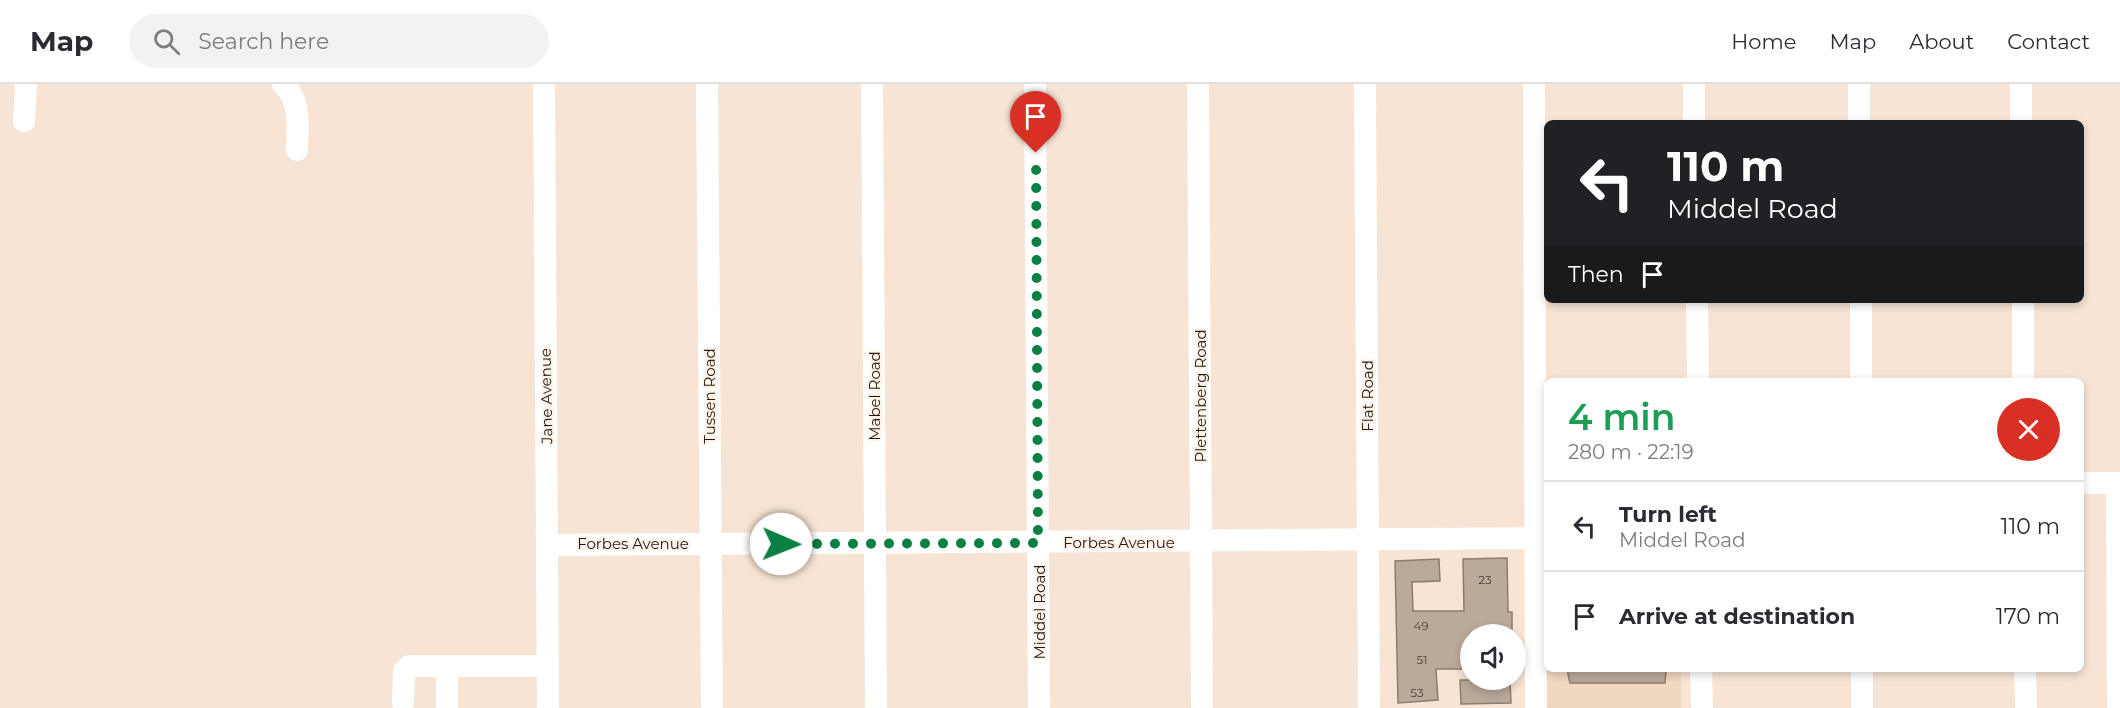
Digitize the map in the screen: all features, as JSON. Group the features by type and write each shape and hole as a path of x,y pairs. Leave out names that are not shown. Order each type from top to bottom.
{"street":[{"path":"24,121 26,84"},
{"path":"283,84 295,97 298,112 297,150"},
{"name":"Jane Avenue","path":"544,84 549,708"},
{"name":"Tussen Road","path":"707,84 712,708"},
{"name":"Mabel Road","path":"872,84 876,708"},
{"name":"Middel Road","path":"1035,84 1039,708"},
{"name":"Plettenberg Road","path":"1198,84 1202,708"},
{"name":"Flat Road","path":"1365,84 1369,708"},
{"path":"1534,84 1541,538 1536,708"},
{"path":"1694,84 1694,120"},
{"path":"1859,84 1859,120"},
{"path":"2021,84 2021,120"},
{"path":"1697,303 1698,378"},
{"path":"1861,303 1861,378"},
{"path":"2023,303 2023,378"},
{"path":"2084,483 2118,483 2118,708"},
{"name":"Forbes Avenue","path":"547,545 710,543 874,545 1541,538"},
{"path":"447,666 447,708"},
{"path":"403,703 407,668 548,666"},
{"path":"1701,672 1702,708"},
{"path":"1862,672 1862,708"},
{"path":"2025,672 2026,708"}],"shaded area":[{"path":"1546,672 1681,672 1681,708 1546,708"}],"building":[{"path":"1507,558 1508,612 1512,612 1512,624 1460,624 1460,669 1436,669 1438,700 1398,703 1395,561 1439,559 1440,581 1412,582 1413,611 1464,611 1463,559"},
{"path":"1568,672 1666,672 1665,683 1570,683"},
{"path":"1460,690 1510,690 1511,703 1461,704"}],"route":[{"path":"781,544 1038,543 1036,153"}]}
